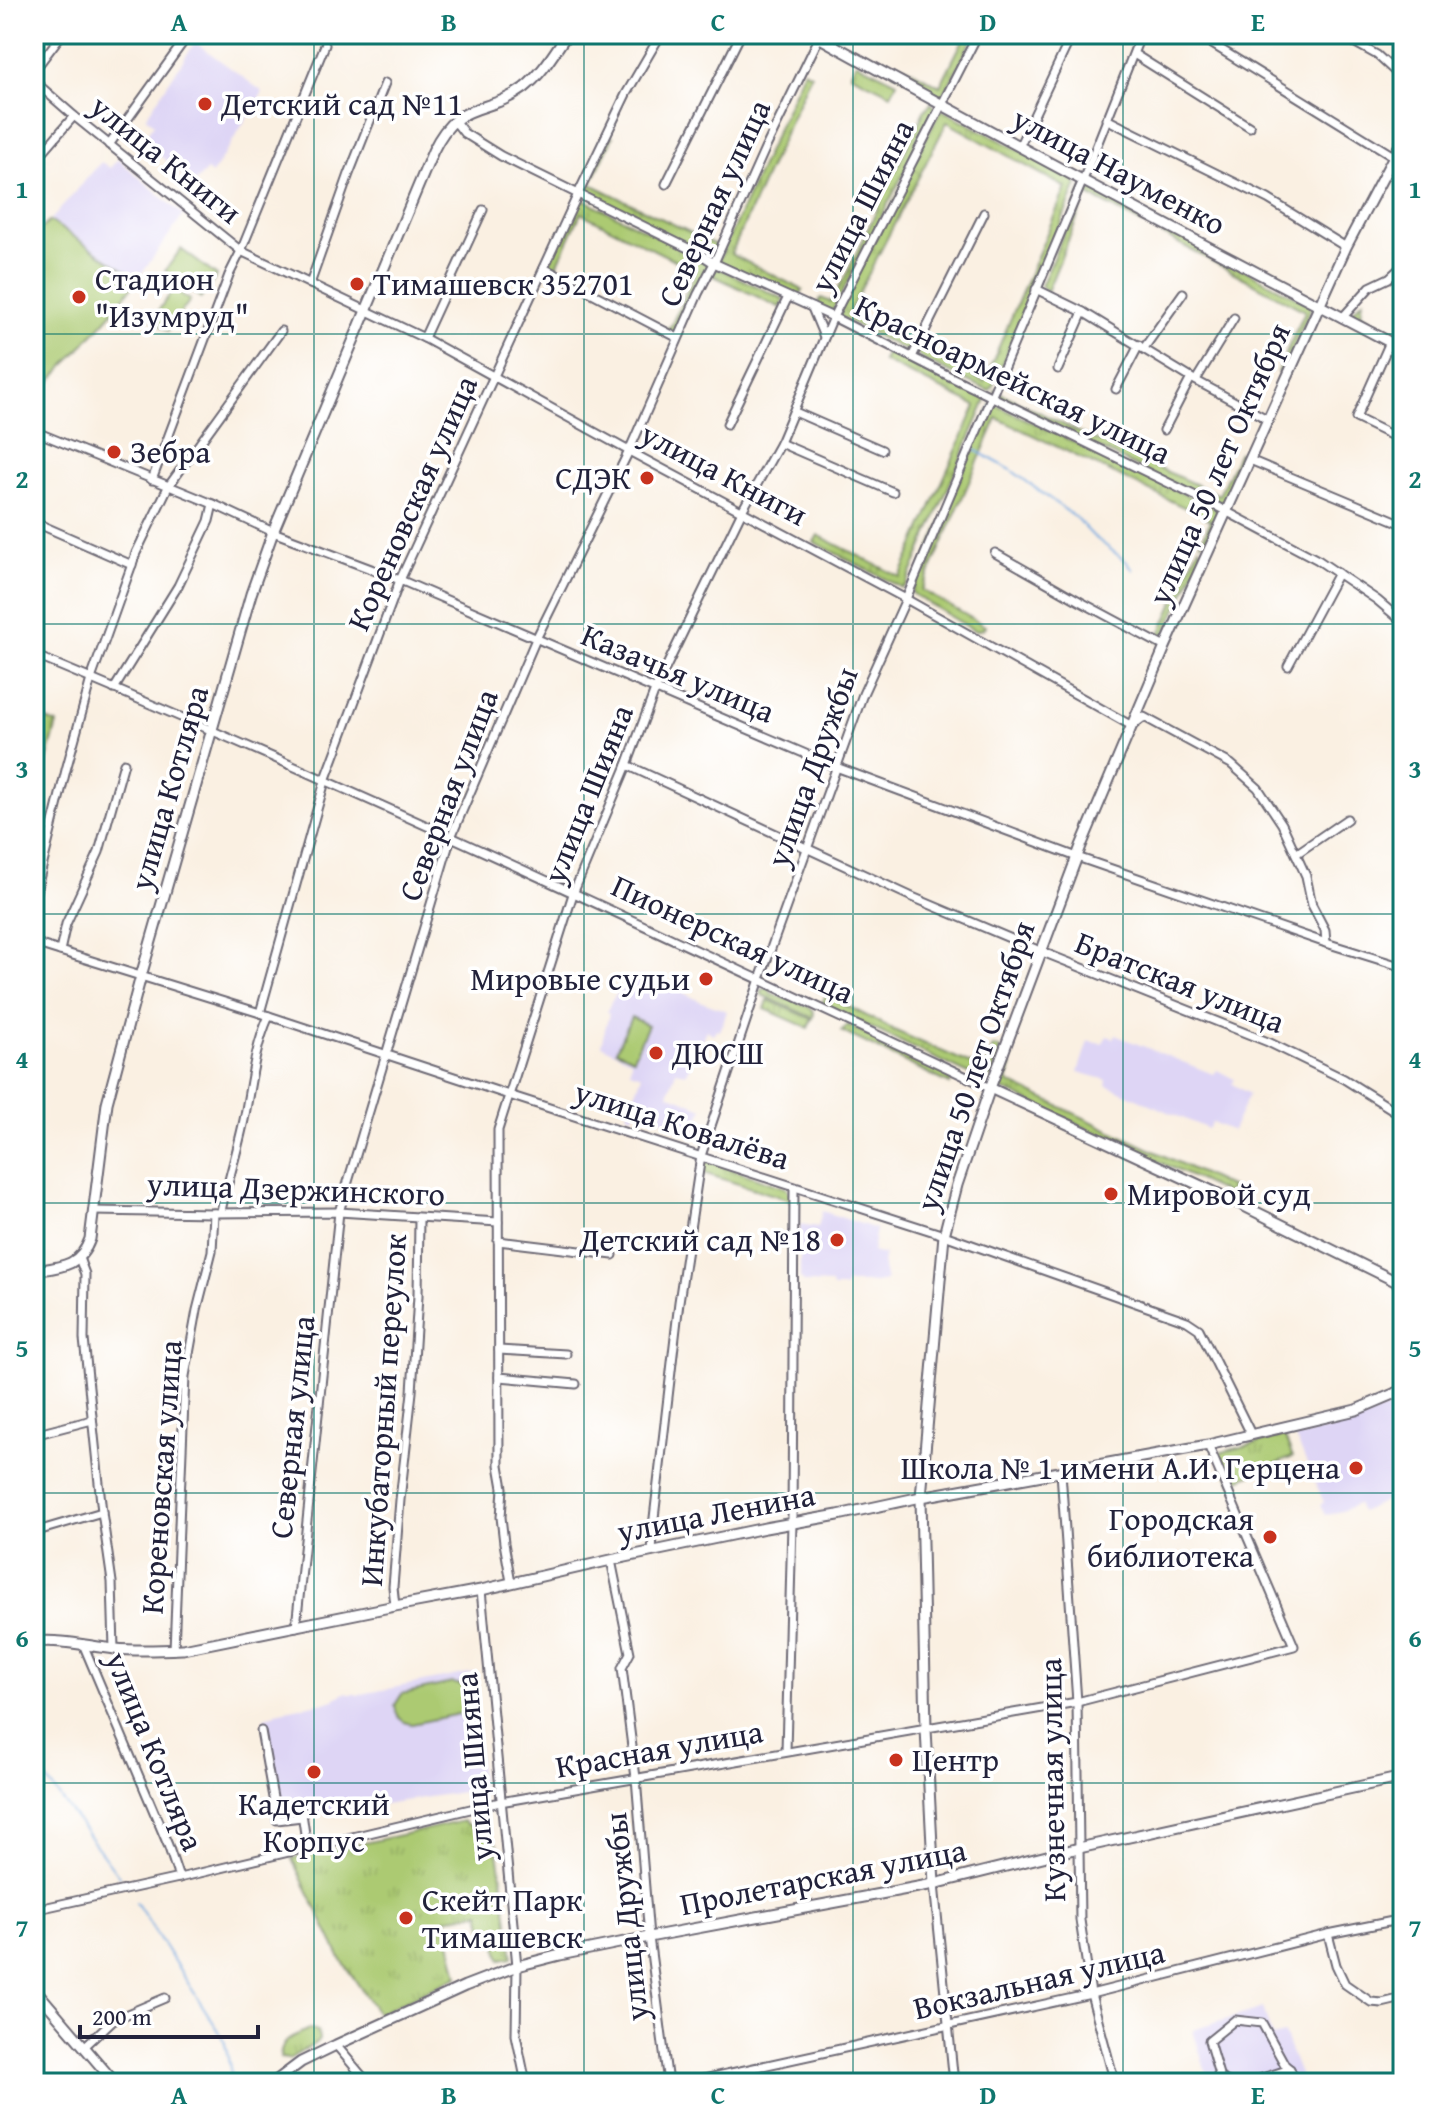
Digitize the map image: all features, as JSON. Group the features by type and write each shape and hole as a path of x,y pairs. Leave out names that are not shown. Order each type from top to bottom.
{"main road":[{"path":"454,120 521,90 536,77 567,34"},
{"name":"улица Науменко","path":"818,35 941,106 1403,349"},
{"name":"улица Котляра","path":"79,1258 90,1239 107,1103 251,594 273,532 433,151 442,133 454,120"},
{"name":"улица 50 лет Октября","path":"934,1884 926,1729 921,1497 944,1235 957,1185 1040,951 1165,647 1318,306 1403,139"},
{"name":"Пионерская улица","path":"990,1088 1240,1204 1403,1285"},
{"path":"34,1271 71,1263 79,1258"},
{"name":"улица Ленина","path":"34,1642 50,1640 114,1649 174,1650 481,1590 611,1560 921,1497 1208,1445 1356,1410 1403,1390"},
{"name":"Пролетарская улица","path":"273,2083 301,2062 336,2045 465,1986 517,1966 649,1937 934,1884 1079,1848 1403,1777"},
{"path":"34,1988 115,2083"}],"street":[{"path":"34,71 62,34"},
{"path":"109,145 189,34"},
{"name":"Кореновская улица","path":"174,1650 185,1376 212,1251 217,1212 230,1178 265,1015 325,781 400,580 578,194 626,94 661,34"},
{"path":"666,184 741,34"},
{"name":"улица Шияна","path":"511,1582 501,1517 503,1488 499,1465 498,1130 573,894 655,690 742,511 795,412 833,317 978,34"},
{"path":"1019,147 1069,41 1065,34"},
{"name":"улица Дружбы","path":"652,1552 679,1302 701,1156 760,979 863,694 1083,180 1141,34"},
{"path":"1196,34 1403,162"},
{"path":"1339,34 1377,55 1403,79"},
{"name":"Северная улица","path":"296,1627 339,1212 451,837 536,639 629,451 818,35"},
{"path":"152,480 229,275 325,45"},
{"path":"1134,54 1250,127"},
{"name":"улица Книги","path":"34,81 241,251 424,338 906,599 1132,726 1144,717 1231,764 1258,788 1282,824 1306,876 1312,905 1325,930 1326,943"},
{"path":"310,284 385,83"},
{"path":"34,162 74,116"},
{"path":"1106,119 1268,199 1346,247"},
{"name":"Красноармейская улица","path":"454,120 464,133 501,156 714,263 833,317 1226,511 1318,560 1377,600 1403,622"},
{"path":"424,338 483,210"},
{"path":"912,357 984,213"},
{"path":"544,268 678,338"},
{"path":"1342,318 1371,286 1403,268"},
{"path":"1036,289 1083,312 1267,419"},
{"path":"1116,389 1141,346 1183,293"},
{"path":"727,424 788,297"},
{"path":"810,307 824,337"},
{"path":"1058,369 1083,312"},
{"path":"1164,430 1234,318"},
{"path":"34,900 91,679 136,553 168,487 281,331"},
{"path":"1390,342 1356,418 1393,436"},
{"path":"795,412 882,450"},
{"name":"Казачья улица","path":"34,431 213,504 273,532 400,580 836,767 1077,857 1403,967"},
{"path":"780,443 893,492"},
{"path":"1250,460 1403,524"},
{"path":"114,689 178,586 209,521 213,504"},
{"path":"34,522 132,565"},
{"path":"995,553 1165,647"},
{"path":"1288,666 1338,573"},
{"name":"Пионерская улица","path":"34,655 212,730 451,837 990,1088"},
{"path":"60,951 66,924 99,852 124,763"},
{"name":"Братская улица","path":"627,765 910,896 1268,1042 1344,1079 1403,1116"},
{"path":"1296,854 1347,819"},
{"name":"улица Ковалёва","path":"34,943 944,1235 1187,1321 1199,1329 1251,1434"},
{"path":"786,1751 792,1523 794,1187"},
{"name":"улица Дзержинского","path":"93,1211 339,1212 498,1222"},
{"name":"Инкубаторный переулок","path":"395,1606 393,1587 418,1296 419,1218"},
{"path":"498,1241 613,1255"},
{"name":"улица Котляра","path":"79,1258 85,1274 84,1339 112,1582 114,1649"},
{"path":"499,1350 566,1354"},
{"path":"499,1377 576,1384"},
{"path":"34,1435 92,1420"},
{"name":"Красная улица","path":"34,1910 500,1802 1077,1702 1294,1646 1208,1445"},
{"name":"Кузнечная улица","path":"1061,1472 1077,1702 1080,1920 1091,1994 1115,2083"},
{"path":"34,1532 102,1512"},
{"name":"улица Дружбы","path":"611,1560 630,1653 622,1668 636,1778 649,1937 668,2083"},
{"name":"улица Шияна","path":"481,1590 517,1966 516,2035 526,2083"},
{"name":"улица Котляра","path":"83,1644 179,1878"},
{"path":"261,1731 277,1820 302,1817"},
{"path":"301,1806 307,1848"},
{"name":"улица 50 лет Октября","path":"934,1884 954,2083"},
{"name":"Вокзальная улица","path":"685,2083 1091,1994 1328,1934 1403,1919"},
{"path":"1328,1934 1336,1965 1345,1984 1371,2002 1403,1998"},
{"path":"84,2047 113,2020 165,1998"},
{"path":"1230,2083 1220,2078 1209,2041 1235,2020 1262,2023 1296,2083"},
{"path":"336,2045 368,2083"},
{"path":"1247,2083 1290,2069"}],"shaded area":[{"name":"Детский сад №11","path":"195,42 263,92 212,174 207,170 193,184 142,140 154,124 146,117"},
{"path":"118,159 183,215 138,279 50,221 101,162 110,168"},
{"name":"ДЮСШ","path":"633,977 651,977 727,1011 720,1031 716,1030 713,1034 706,1030 687,1073 676,1071 668,1094 703,1108 694,1133 646,1113 650,1102 640,1098 633,1116 627,1114 642,1075 630,1071 631,1060 601,1045 609,1014 606,1012 619,988"},
{"path":"1115,1035 1213,1074 1217,1070 1234,1079 1232,1084 1249,1094 1232,1131 1212,1122 1208,1129 1106,1085 1107,1080 1078,1072 1088,1041 1102,1044 1107,1036 1114,1038"},
{"name":"Детский сад №18","path":"822,1211 876,1229 872,1252 884,1255 882,1263 886,1281 846,1283 845,1288 832,1288 831,1284 805,1283 800,1278 800,1224 818,1227"},
{"name":"Школа № 1 имени А.И. Герцена","path":"1403,1402 1403,1528 1388,1499 1361,1512 1357,1504 1325,1515 1320,1505 1324,1502 1295,1437 1347,1425"},
{"path":"474,1672 481,1789 280,1820 264,1717 335,1700 347,1692 357,1695"},
{"path":"1263,2008 1272,2037 1284,2034 1301,2083 1209,2083 1193,2030"}],"green space":[{"path":"966,34 975,34 943,96 893,72 898,63 940,86"},
{"path":"856,62 897,82 891,94 850,74"},
{"path":"804,70 811,74 731,254 803,290 798,298 719,260"},
{"path":"931,103 935,111 918,137 909,163 832,312 820,308 818,303 821,298 831,302 848,271 924,111"},
{"path":"941,109 1072,178 1077,185 989,391 921,359 917,353 919,348 984,382 1066,188 947,122 849,312 915,346 910,353 840,317 839,311"},
{"path":"609,136 613,137 591,184 720,247 714,256 585,194 583,190"},
{"path":"1088,187 1307,303 1310,311 1282,372 1277,372 1305,311 1087,194 1047,292 1041,286 1083,188"},
{"path":"581,198 709,262 676,334 665,329 671,326 696,271 581,213 555,270 548,267"},
{"name":"Стадион \"Изумруд\"","path":"50,221 138,279 34,400 34,229 40,230"},
{"path":"181,249 217,276 201,298 165,271"},
{"path":"718,268 784,299 781,308 710,274"},
{"path":"174,289 190,300 168,331 152,319"},
{"path":"1363,300 1361,314 1403,336 1403,346 1352,319 1352,312"},
{"path":"890,350 986,398 906,585 902,588 814,542 818,535 900,577 976,406 883,361"},
{"path":"995,390 1080,433 1219,495 1239,452 1236,478 1227,499 1217,502 1149,473 996,398"},
{"path":"992,403 1215,508 1217,520 1206,540 1201,542 1211,520 997,418 922,590 985,626 975,631 913,594"},
{"path":"1199,547 1202,554 1161,643 1150,636 1158,638"},
{"path":"34,715 57,724 34,806"},
{"path":"769,988 771,993 809,1007 814,1012 813,1018 762,995 761,990"},
{"path":"826,995 896,1031 984,1070 993,1047 999,1048 991,1077 979,1079 823,1005"},
{"path":"768,1000 812,1019 808,1028 765,1009"},
{"path":"631,1017 648,1025 633,1058 616,1050"},
{"path":"848,1025 949,1074 952,1078 950,1084 841,1031"},
{"path":"1010,1064 1007,1081 1010,1083 1232,1188 1228,1194 998,1087 1005,1068"},
{"path":"708,1161 786,1188 793,1201 700,1172 702,1164"},
{"path":"1284,1436 1293,1457 1232,1483 1219,1453"},
{"path":"452,1683 460,1685 467,1692 469,1704 463,1713 412,1724 398,1716 395,1705 402,1694"},
{"path":"463,1821 497,1844 513,1957 501,1959 495,1939 486,1940 480,1912 445,1919 458,1976 378,2014 341,1959 292,1859"},
{"path":"310,2029 318,2032 319,2040 316,2043 289,2059 280,2058 286,2042"}],"waterway":[{"path":"982,428 992,406"},
{"path":"973,449 1011,470 1076,518 1133,570"},
{"path":"34,1763 119,1876"},
{"path":"136,1902 224,2039 233,2083"}],"place":[{"name":"Детский сад №11","path":"205,104"},
{"name":"Тимашевск 352701","path":"357,284"},
{"name":"Стадион \"Изумруд\"","path":"79,297"},
{"name":"Зебра","path":"114,452"},
{"name":"СДЭК","path":"647,478"},
{"name":"Мировые судьи","path":"706,979"},
{"name":"ДЮСШ","path":"656,1053"},
{"name":"Мировой суд","path":"1111,1194"},
{"name":"Детский сад №18","path":"837,1240"},
{"name":"Школа № 1 имени А.И. Герцена","path":"1356,1468"},
{"name":"Городская библиотека","path":"1270,1537"},
{"name":"Центр","path":"896,1760"},
{"name":"Кадетский Корпус","path":"314,1772"},
{"name":"Скейт Парк Тимашевск","path":"406,1918"}]}
